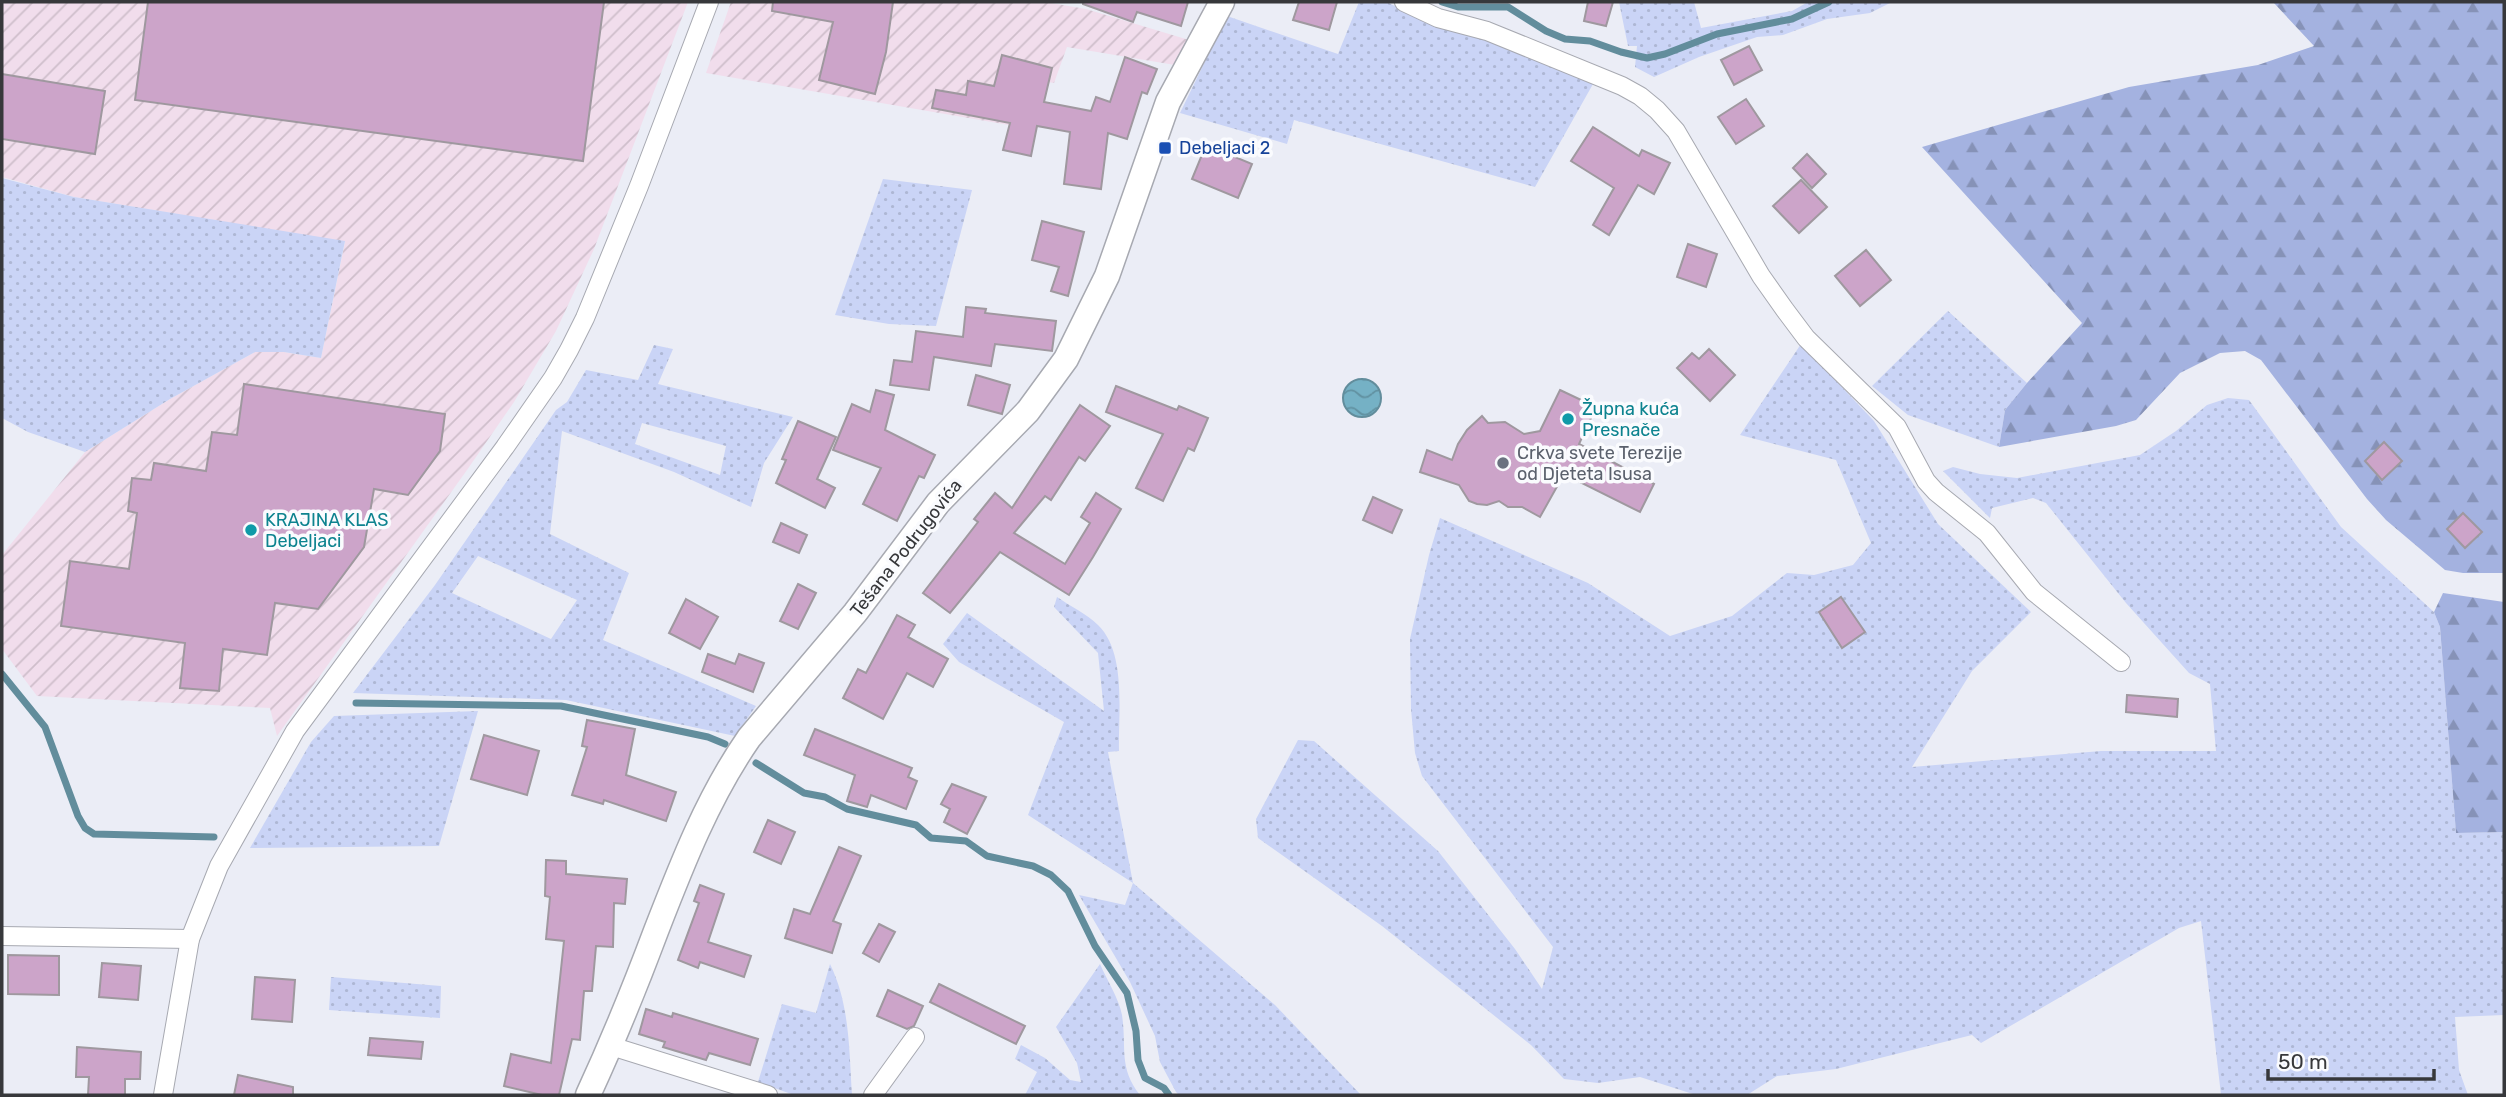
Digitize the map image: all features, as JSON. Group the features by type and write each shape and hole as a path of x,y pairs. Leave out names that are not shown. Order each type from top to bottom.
{"street":[{"path":"163,1095 190,939 219,866 295,731 505,447 569,350 585,318 639,186 709,2"},
{"name":"Tešana Podrugovića","path":"588,1095 611,1046 681,867 713,797 734,760 749,738 861,606 938,503 1028,411 1066,359 1107,276 1168,102 1222,2"},
{"path":"1404,2 1438,18 1487,31 1622,86 1657,110 1676,131 1761,276 1785,310 1806,338 1897,427 1926,481 1987,533 2034,592 2121,662"},
{"path":"2,936 190,939"},
{"path":"873,1095 915,1037"},
{"path":"611,1046 768,1095"}],"shaded area":[{"path":"2,2 688,2 594,249 556,331 514,402 277,736 270,708 37,696 2,649 2,555 85,452 170,399 255,352 284,352 321,358 345,242 74,197 2,177"},
{"path":"731,2 1045,2 1086,9 1189,40 1175,65 1067,47 1054,83 1018,77 1009,125 706,73"},
{"path":"1359,2 1387,2 1424,21 1499,43 1593,84 1535,187 1294,120 1287,144 1180,113 1227,16 1338,54"},
{"path":"1619,2 1694,2 1701,28 1792,11 1808,2 1892,2 1870,13 1827,19 1783,35 1757,37 1699,57 1654,77 1635,67 1637,46 1628,46"},
{"path":"2,178 74,197 345,241 321,358 284,352 255,352 170,399 85,452 28,432 2,418"},
{"path":"883,179 972,190 936,326 889,324 835,315"},
{"path":"1948,311 2027,383 2005,410 1999,447 1908,415 1872,386"},
{"path":"1801,344 1874,421 1938,524 2031,612 1972,671 1912,767 2101,751 2216,751 2210,684 2189,673 2126,603 2046,503 2033,498 1992,508 1990,518 1943,471 1953,467 1980,474 2017,478 2140,455 2176,431 2207,405 2228,398 2249,400 2341,527 2434,612 2440,627 2456,833 2504,832 2504,1015 2455,1017 2459,1070 2468,1095 2221,1095 2201,921 2179,928 1981,1043 1972,1035 1836,1069 1777,1076 1747,1095 1696,1095 1640,1077 1598,1083 1564,1079 1531,1045 1382,926 1258,838 1256,819 1298,740 1314,741 1438,851 1515,949 1542,989 1553,947 1422,776 1415,753 1410,639 1440,518 1588,583 1670,636 1732,616 1787,573 1814,575 1853,565 1871,543 1836,460 1740,435"},
{"path":"654,345 673,349 658,384 793,417 764,463 751,507 674,472 562,431 550,534 629,573 603,640 756,706 735,736 566,700 353,693 435,585 556,410 567,402 586,370 638,380","holes":["642,423 726,446 720,475 635,444","478,556 577,600 551,639 452,593"]},
{"path":"1057,597 1098,625 1113,651 1119,685 1119,751 1108,752 1133,883 1028,815 1064,722 959,662 943,644 967,613 1104,711 1098,653 1054,607"},
{"path":"478,711 439,846 250,848 311,742 334,716"},
{"path":"1133,883 1275,1005 1361,1095 1179,1095 1160,1062 1155,1036 1130,982 1079,895 1125,905"},
{"path":"830,964 845,1012 852,1095 794,1095 758,1082 782,1004 816,1013"},
{"path":"1100,964 1122,1015 1126,1066 1140,1095 1025,1095 1037,1072 1015,1059 1021,1045 1045,1058 1070,1080 1081,1082 1077,1063 1056,1027"},
{"path":"331,977 441,986 440,1018 329,1010"}],"green space":[{"path":"2273,2 2504,2 2504,573 2445,570 2386,520 2261,360 2245,351 2220,353 2180,373 2136,420 1999,447 2005,410 2082,323 1922,147 2129,87 2258,65 2314,46"},
{"path":"2443,593 2504,602 2504,832 2456,833 2440,627 2434,612"}],"water":[{"path":"1362,379 1375,385 1381,398 1375,411 1362,417 1349,411 1343,398 1349,385"}],"building":[{"path":"148,2 604,2 583,161 135,100"},
{"path":"773,2 893,2 886,52 875,94 819,80 833,22 772,11"},
{"path":"1083,2 1188,2 1181,26 1137,12 1133,22"},
{"path":"1299,2 1337,2 1329,30 1293,20"},
{"path":"1588,2 1613,2 1606,26 1584,21"},
{"path":"1749,46 1762,70 1734,85 1721,60"},
{"path":"1002,55 1052,68 1044,102 1091,111 1096,97 1110,102 1125,57 1157,69 1147,94 1142,92 1127,139 1108,133 1101,189 1064,184 1070,132 1037,126 1031,156 1003,150 1010,123 932,108 936,90 966,95 968,81 994,86"},
{"path":"2,74 105,91 95,154 2,139"},
{"path":"1746,99 1764,126 1736,144 1718,117"},
{"path":"1593,127 1639,156 1642,150 1670,163 1654,194 1638,185 1609,235 1593,225 1614,188 1571,161"},
{"path":"1206,145 1252,164 1238,198 1192,179"},
{"path":"1807,154 1826,174 1812,188 1793,168"},
{"path":"1801,180 1827,207 1799,233 1773,206"},
{"path":"1042,221 1084,232 1068,296 1051,291 1059,267 1032,260"},
{"path":"1688,244 1717,254 1706,287 1677,277"},
{"path":"1866,250 1891,280 1860,306 1835,276"},
{"path":"966,307 986,309 985,313 1056,321 1052,351 995,344 991,366 934,357 929,390 890,385 894,360 912,362 916,331 963,337"},
{"path":"1709,349 1735,375 1710,401 1677,368 1692,353 1699,359"},
{"path":"976,375 1010,385 1002,414 968,405"},
{"name":"KRAJINA KLAS Debeljaci","path":"244,384 445,414 440,451 408,495 374,489 364,547 318,609 275,603 267,655 223,649 219,691 180,688 185,643 61,626 70,561 129,569 137,513 128,511 132,478 151,480 154,463 206,471 212,432 237,435"},
{"path":"1116,386 1177,410 1179,406 1208,418 1194,451 1188,448 1163,501 1136,488 1163,434 1106,412"},
{"path":"876,390 894,395 885,430 935,455 924,478 919,476 897,521 863,504 881,468 833,450 852,404 870,412"},
{"path":"1560,390 1596,407 1579,444 1654,484 1640,512 1564,474 1540,517 1522,507 1508,507 1499,501 1487,505 1469,501 1459,485 1420,472 1427,450 1452,460 1467,430 1482,416 1488,423 1505,422 1524,434 1540,431"},
{"path":"1080,405 1110,426 1085,461 1079,457 1051,500 1045,496 1014,533 1065,564 1090,523 1081,517 1096,493 1121,509 1093,557 1069,595 1000,552 950,613 923,593 978,522 974,519 995,493 1012,508"},
{"path":"798,421 836,437 817,479 835,488 825,508 776,483 786,460 782,459"},
{"path":"2384,442 2402,461 2382,480 2365,461"},
{"path":"1373,497 1402,510 1392,533 1363,520"},
{"path":"2463,513 2482,532 2465,548 2447,529"},
{"path":"781,523 807,535 799,553 773,542"},
{"path":"798,584 816,593 798,629 780,621"},
{"path":"1841,597 1865,632 1842,648 1819,612"},
{"path":"686,599 718,617 700,649 669,633"},
{"path":"897,615 915,625 908,637 948,659 933,687 907,673 883,719 843,698 858,669 866,673"},
{"path":"708,654 735,664 739,654 764,663 753,692 702,672"},
{"path":"2127,695 2178,699 2177,717 2126,712"},
{"path":"587,720 635,729 626,775 676,792 666,821 604,800 603,804 572,795 587,747 582,746"},
{"path":"815,729 912,768 908,777 917,781 906,809 871,795 867,807 847,801 855,775 804,755"},
{"path":"484,735 539,751 527,795 471,779"},
{"path":"952,784 986,797 967,834 944,822 950,809 941,804"},
{"path":"768,820 795,832 781,864 754,852"},
{"path":"839,847 861,856 833,921 841,924 832,953 785,938 794,909 810,914"},
{"path":"546,860 566,861 566,874 627,879 625,904 614,903 613,947 596,946 592,991 584,991 580,1040 572,1039 559,1095 542,1095 504,1086 511,1054 551,1063 564,941 546,939 550,897 545,896"},
{"path":"700,885 724,894 708,942 751,956 744,977 700,962 698,968 678,960 699,903 694,901"},
{"path":"879,924 895,932 879,962 863,953"},
{"path":"8,955 59,956 59,995 8,994"},
{"path":"102,963 141,966 138,1000 99,997"},
{"path":"255,977 295,980 292,1022 252,1019"},
{"path":"939,984 1025,1026 1016,1044 930,1002"},
{"path":"888,990 923,1006 914,1026 907,1029 877,1016"},
{"path":"646,1009 672,1017 673,1013 758,1039 750,1065 709,1053 706,1060 663,1047 665,1042 639,1034"},
{"path":"370,1038 423,1042 421,1059 368,1055"},
{"path":"77,1047 141,1052 140,1079 125,1079 125,1095 88,1095 89,1077 76,1077"},
{"path":"238,1075 293,1087 293,1095 234,1095"}],"waterway":[{"path":"1442,2 1458,7 1508,7 1546,31 1565,39 1590,41 1647,58 1717,34 1792,19 1829,2"},
{"path":"2,674 45,727 85,828 94,834 214,837"},
{"path":"356,703 561,706 708,737 725,744"},
{"path":"756,763 804,793 825,797 847,809 916,825 931,838 966,841 987,856 1033,866 1051,875 1068,891 1095,946 1127,993 1136,1031 1138,1060 1145,1078 1164,1088 1169,1095"}],"place":[{"name":"Debeljaci 2","path":"1165,148"},
{"name":"Župna kuća Presnače","path":"1568,419"},
{"name":"Crkva svete Terezije od Djeteta Isusa","path":"1503,463"},
{"name":"KRAJINA KLAS Debeljaci","path":"251,530"}]}
